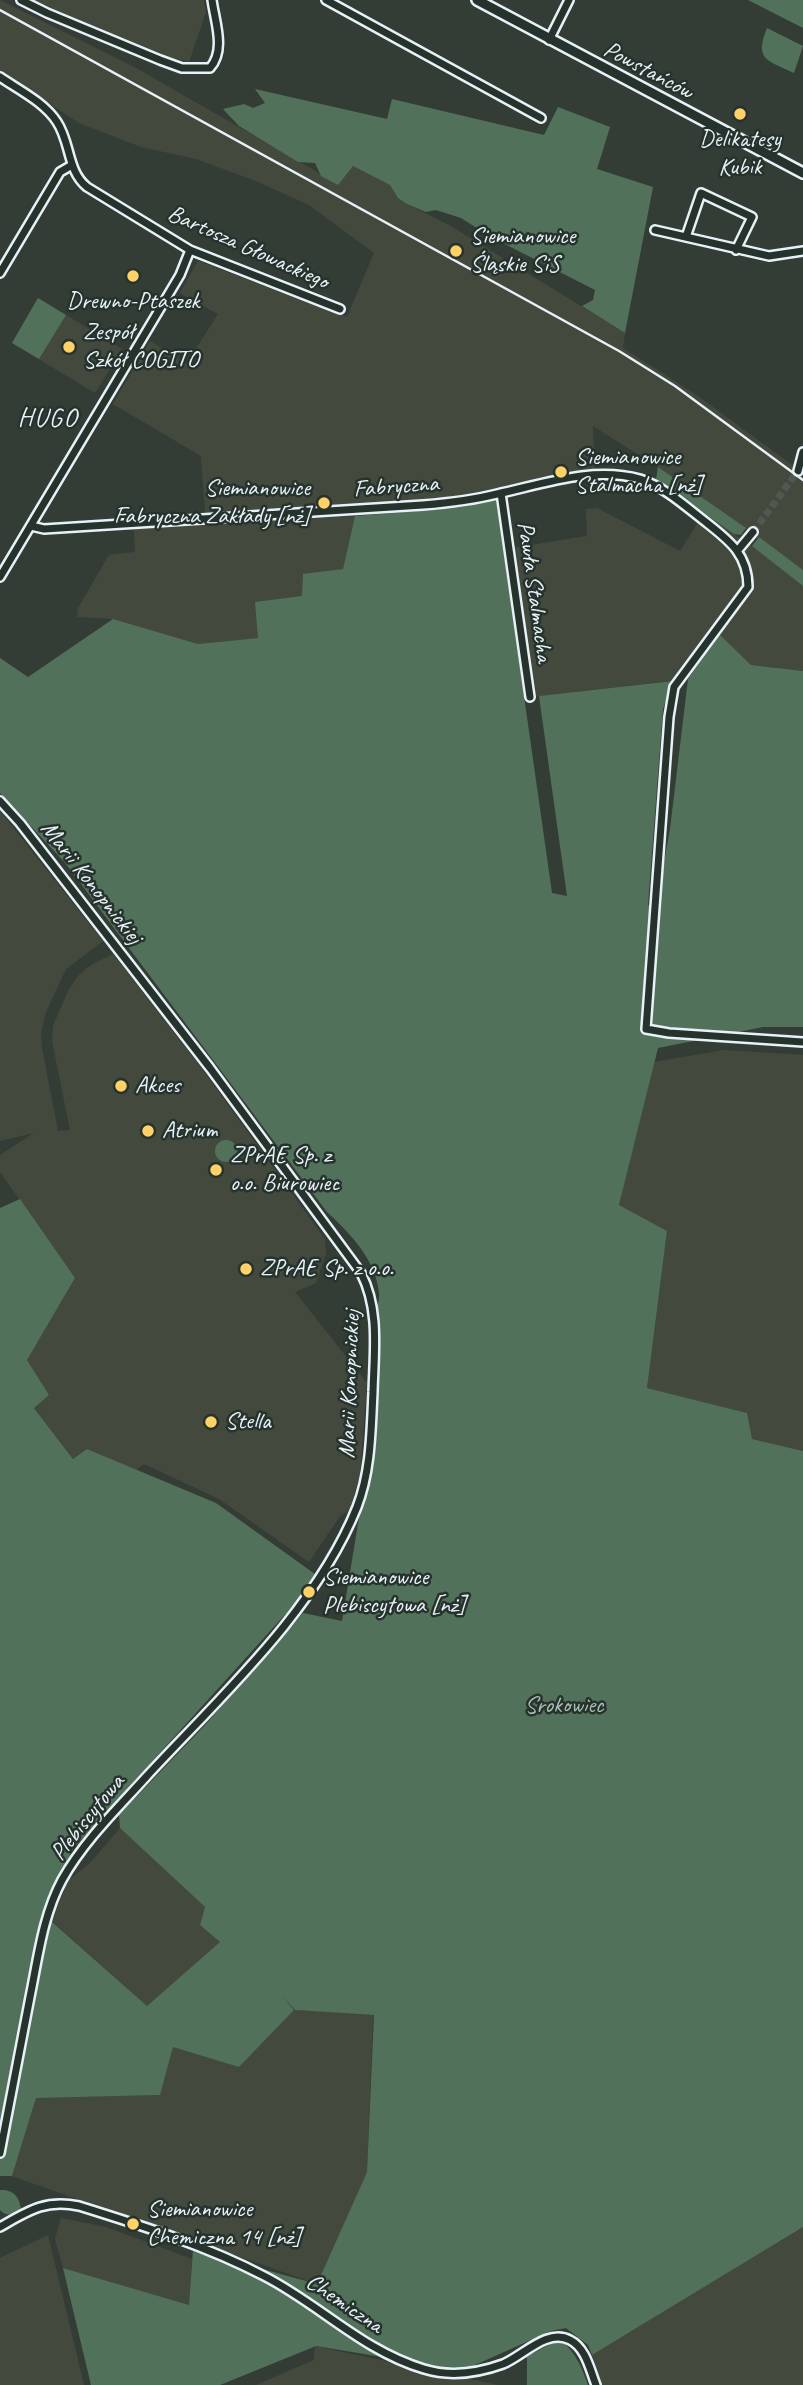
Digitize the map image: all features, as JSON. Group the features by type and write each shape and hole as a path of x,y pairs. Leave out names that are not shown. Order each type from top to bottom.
{"street":[{"path":"21,0 160,61 182,68 210,68 217,60 219,50 212,0"},
{"path":"326,0 541,118"},
{"name":"Powstańców","path":"477,0 803,173"},
{"path":"550,40 569,0"},
{"name":"Bartosza Głowackiego","path":"0,77 40,104 57,121 75,174 87,187 190,250 341,309"},
{"path":"0,273 60,172 72,165"},
{"path":"686,237 701,193 752,217 736,250"},
{"path":"655,230 769,256 803,251"},
{"path":"0,577 180,275 190,250"},
{"path":"798,471 803,452"},
{"name":"Fabryczna","path":"32,526 44,529 423,505 458,502 547,481 590,476 627,476 642,480 670,495 738,550"},
{"name":"Pawła Stalmacha","path":"501,493 530,697"},
{"path":"753,532 738,550 748,579 747,587 674,687 669,718 646,1029 803,1042"},
{"name":"Marii Konopnickiej","path":"0,801 210,1068 361,1273 371,1296 375,1332 371,1446 358,1506 319,1577 282,1630 211,1707"},
{"name":"Plebiscytowa","path":"0,2153 44,1928 62,1881 73,1862 104,1824 211,1707"},
{"name":"Chemiczna","path":"2,2223 47,2204 79,2206 219,2255 264,2276 373,2347 429,2371 466,2373 505,2363 542,2341 562,2337 573,2341 581,2350 596,2385"}],"shaded area":[{"path":"0,0 136,68 338,184 353,166 390,185 398,198 407,204 449,225 625,333 623,348 698,396 803,473 803,570 658,467 593,426 595,480 549,485 502,495 496,488 435,500 205,512 201,456 113,404 150,341 187,363 218,314 180,293 198,261 347,317 374,253 309,205 256,181 196,159 141,147 79,123 0,71"},
{"path":"29,0 204,0 206,12 189,62 166,56 50,11"},
{"name":"Zespół Szkół COGITO","path":"38,298 122,349 95,393 12,343"},
{"path":"597,508 680,551 704,513 763,554 803,586 803,671 751,665 719,635 688,679 530,697 512,548 587,536 586,509"},
{"path":"355,516 343,569 302,596 258,638 198,644 113,619 77,617 78,608 109,555 135,552 134,528"},
{"path":"0,811 103,941 66,969 46,1012 41,1032 58,1131 70,1130 52,1041 53,1026 68,991 78,976 91,965 113,954 202,1069 325,1239 326,1253 316,1283 295,1292 367,1383 360,1474 350,1510 340,1516 309,1562 219,1499 144,1464 136,1470 87,1449 73,1459 34,1407 49,1395 27,1360 75,1278 0,1172 0,1155 34,1133 0,1141"},
{"path":"724,1050 803,1055 803,1451 752,1439 746,1413 647,1388 667,1231 619,1205 654,1062"},
{"path":"120,1828 205,1907 200,1925 220,1942 147,2006 51,1920 68,1881 91,1862"},
{"path":"294,2010 373,2015 367,2172 317,2284 12,2176 36,2098 160,2095 173,2046 239,2067"},
{"path":"61,2218 106,2227 192,2259 189,2305 63,2268 55,2239"},
{"path":"803,2227 803,2385 602,2385 592,2355"},
{"path":"48,2235 84,2385 0,2385 0,2258"},
{"path":"315,2346 498,2385 256,2385 314,2360"}],"green space":[{"path":"748,0 803,0 803,28"},
{"path":"767,28 803,46 794,73 765,58 762,47"},
{"path":"255,89 387,119 392,99 544,135 558,107 610,127 597,169 653,187 625,333 582,306 593,300 595,290 491,237 461,218 436,210 426,212 407,204 398,198 390,185 353,166 338,185 321,176 315,163 298,162 239,126 223,109 244,104 253,108 265,103"},
{"path":"38,298 66,315 39,359 12,343"},
{"path":"658,467 746,528 741,535 734,534 656,480"},
{"name":"Srokowiec","path":"496,499 552,893 567,896 539,696 673,681 663,709 648,905 656,907 670,829 688,679 719,634 751,665 803,671 803,1027 763,1027 658,1048 619,1205 667,1231 647,1388 747,1413 752,1439 803,1451 803,2227 592,2355 588,2345 566,2328 551,2331 466,2369 316,2346 220,2385 91,2385 63,2268 189,2305 193,2250 317,2284 367,2172 374,2015 295,2010 282,1996 294,2010 239,2067 173,2047 160,2095 36,2098 12,2176 0,2176 0,1208 20,1199 75,1278 27,1360 49,1395 34,1408 73,1459 87,1449 216,1503 319,1577 71,1851 51,1921 147,2006 220,1942 200,1925 205,1907 120,1828 119,1815 205,1725 303,1613 342,1621 369,1457 375,1315 379,1296 373,1269 360,1248 327,1212 66,864 0,793 0,658 28,677 113,619 198,644 258,638 255,602 302,596 303,574 343,569 355,516 455,508"},
{"path":"759,537 803,570 803,586 752,546"},
{"path":"226,1140 234,1143 237,1151 234,1159 226,1162 218,1159 215,1151 218,1143"},
{"path":"0,2190 15,2195 21,2210 5,2214 0,2210"},
{"path":"559,2340 581,2366 588,2385 527,2385 527,2356"}],"tunnel":[{"path":"753,532 798,471"}],"railway":[{"path":"0,10 619,351 675,386 803,480"}],"place":[{"name":"Delikatesy Kubik","path":"740,114"},
{"name":"Siemianowice Śląskie SiS","path":"456,251"},
{"name":"Drewno-Ptaszek","path":"133,276"},
{"name":"Zespół Szkół COGITO","path":"69,347"},
{"name":"Siemianowice Stalmacha [nż]","path":"561,472"},
{"name":"Siemianowice Fabryczna Zakłady [nż]","path":"324,503"},
{"name":"Akces","path":"121,1086"},
{"name":"Atrium","path":"148,1131"},
{"name":"ZPrAE Sp. z o.o. Biurowiec","path":"216,1170"},
{"name":"ZPrAE Sp. z o.o.","path":"246,1269"},
{"name":"Stella","path":"211,1422"},
{"name":"Siemianowice Plebiscytowa [nż]","path":"309,1592"},
{"name":"Siemianowice Chemiczna 14 [nż]","path":"133,2224"}],"district":[{"name":"HUGO","path":"48,419"}]}
